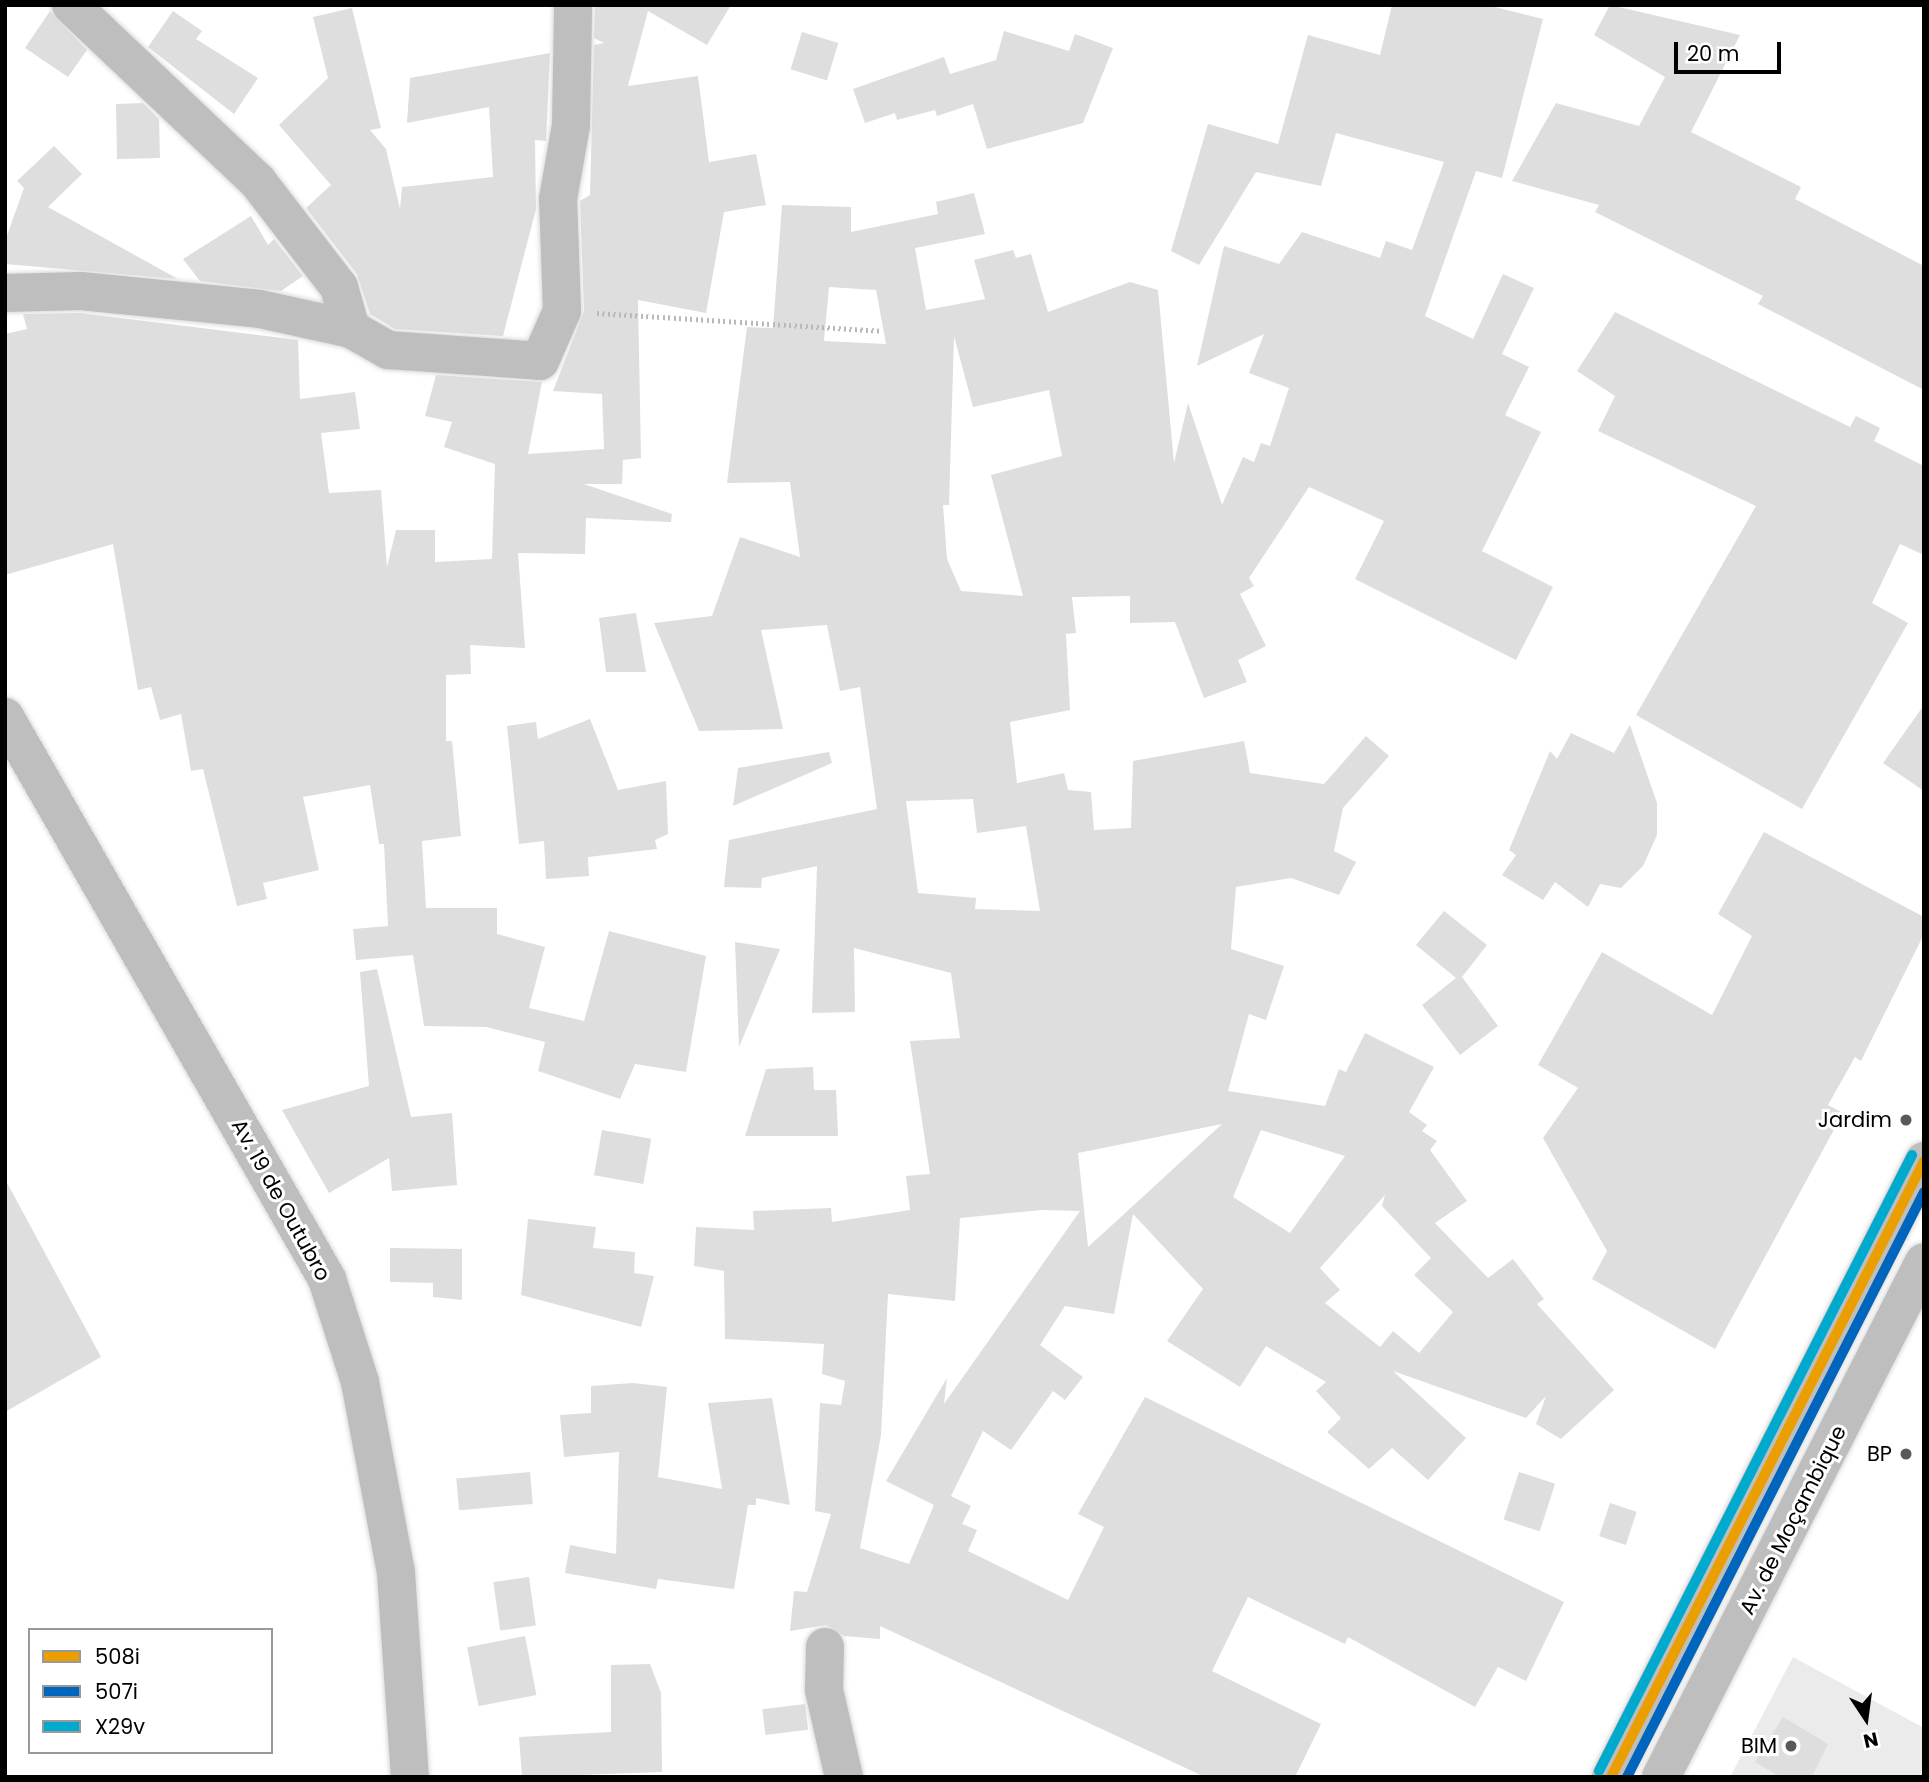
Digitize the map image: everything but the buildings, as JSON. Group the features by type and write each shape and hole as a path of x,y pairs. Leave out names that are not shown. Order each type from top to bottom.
{"main road":[{"path":"71,5 258,182 339,287 351,329"},
{"path":"5,293 81,291 260,309 351,329 388,350 534,362 550,350 562,312 558,200 571,125 573,5"},
{"name":"Av. 19 de Outubro","path":"5,717 327,1279 360,1382 396,1573 410,1777"},
{"path":"1611,1777 1924,1161"},
{"name":"Av. de Moçambique","path":"1661,1777 1924,1262"},
{"path":"825,1647 824,1690 844,1777"}],"path":[{"path":"562,312 880,331"}],"shaded area":[{"path":"1793,1657 1924,1728 1924,1777 1730,1777"}],"transit line":[{"name":"X29v","path":"1599,1771 1912,1155"},
{"name":"508i","path":"1611,1777 1924,1161"},
{"name":"507i","path":"1627,1777 1924,1192"}],"place":[{"name":"Jardim","path":"1906,1120"},
{"name":"BP","path":"1906,1454"},
{"name":"BIM","path":"1791,1746"}]}
